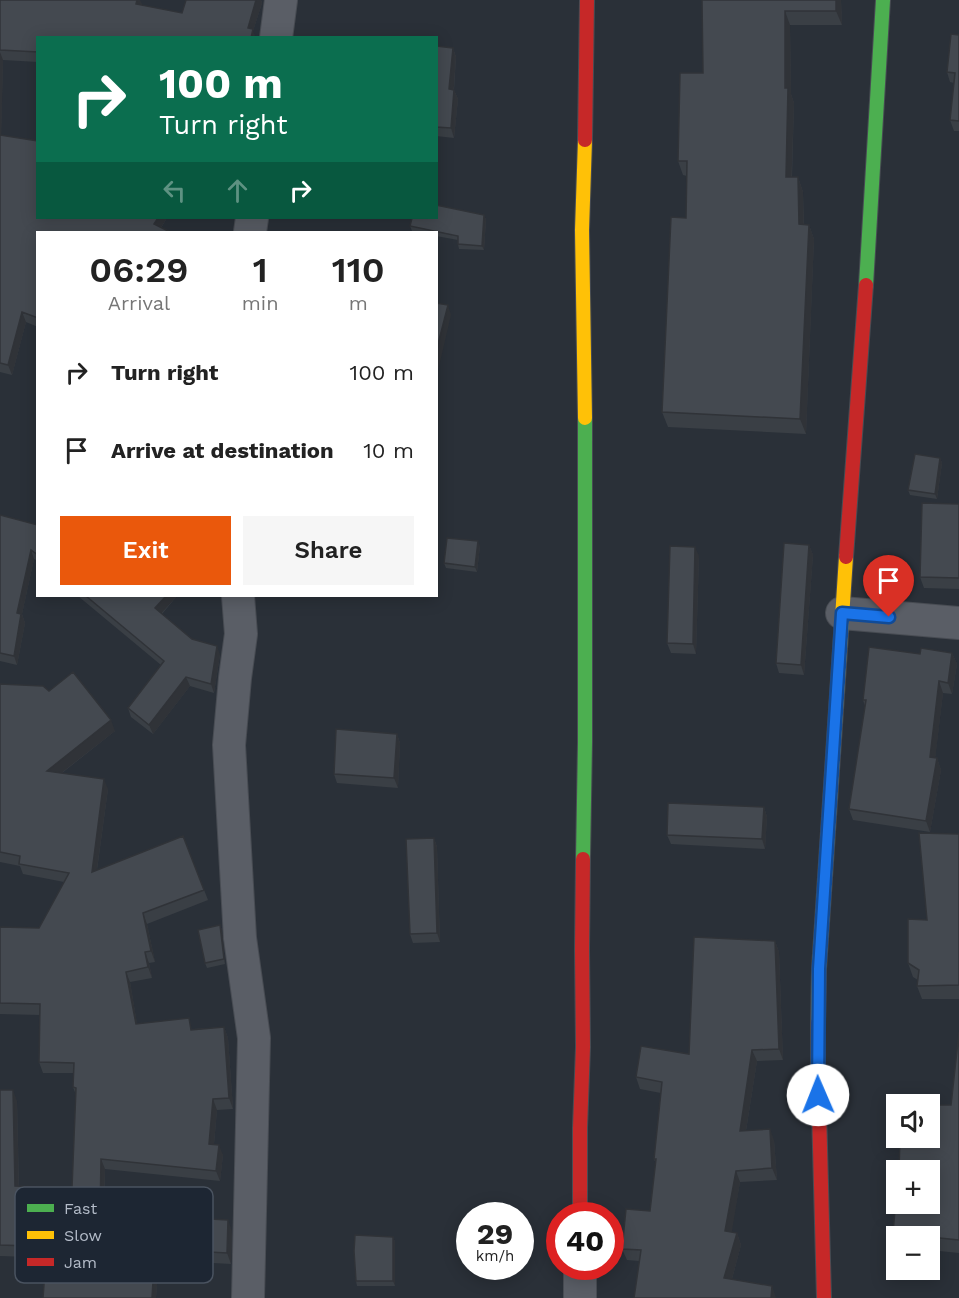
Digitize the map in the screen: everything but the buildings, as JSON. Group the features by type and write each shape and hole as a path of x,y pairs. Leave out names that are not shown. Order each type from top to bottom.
{"street":[{"path":"276,36 281,0"},
{"path":"580,1202 585,742 585,354 582,230 587,0"},
{"path":"824,1298 818,1072 819,969 864,319 883,0"},
{"path":"238,597 242,634 235,678 229,745 240,938 254,1038 248,1298"},
{"path":"842,613 959,622"},
{"path":"580,1280 580,1298"}],"traffic: fast":[{"path":"866,285 883,0"},
{"path":"583,859 585,418"}],"traffic: slow":[{"path":"585,140 582,230 585,418"},
{"path":"818,1023 819,969 846,557"}],"traffic: jam":[{"path":"585,140 587,0"},
{"path":"846,557 866,285"},
{"path":"580,1202 583,859"},
{"path":"818,1023 824,1298"}],"route":[{"path":"818,1095 819,969 842,613 889,617"}]}
